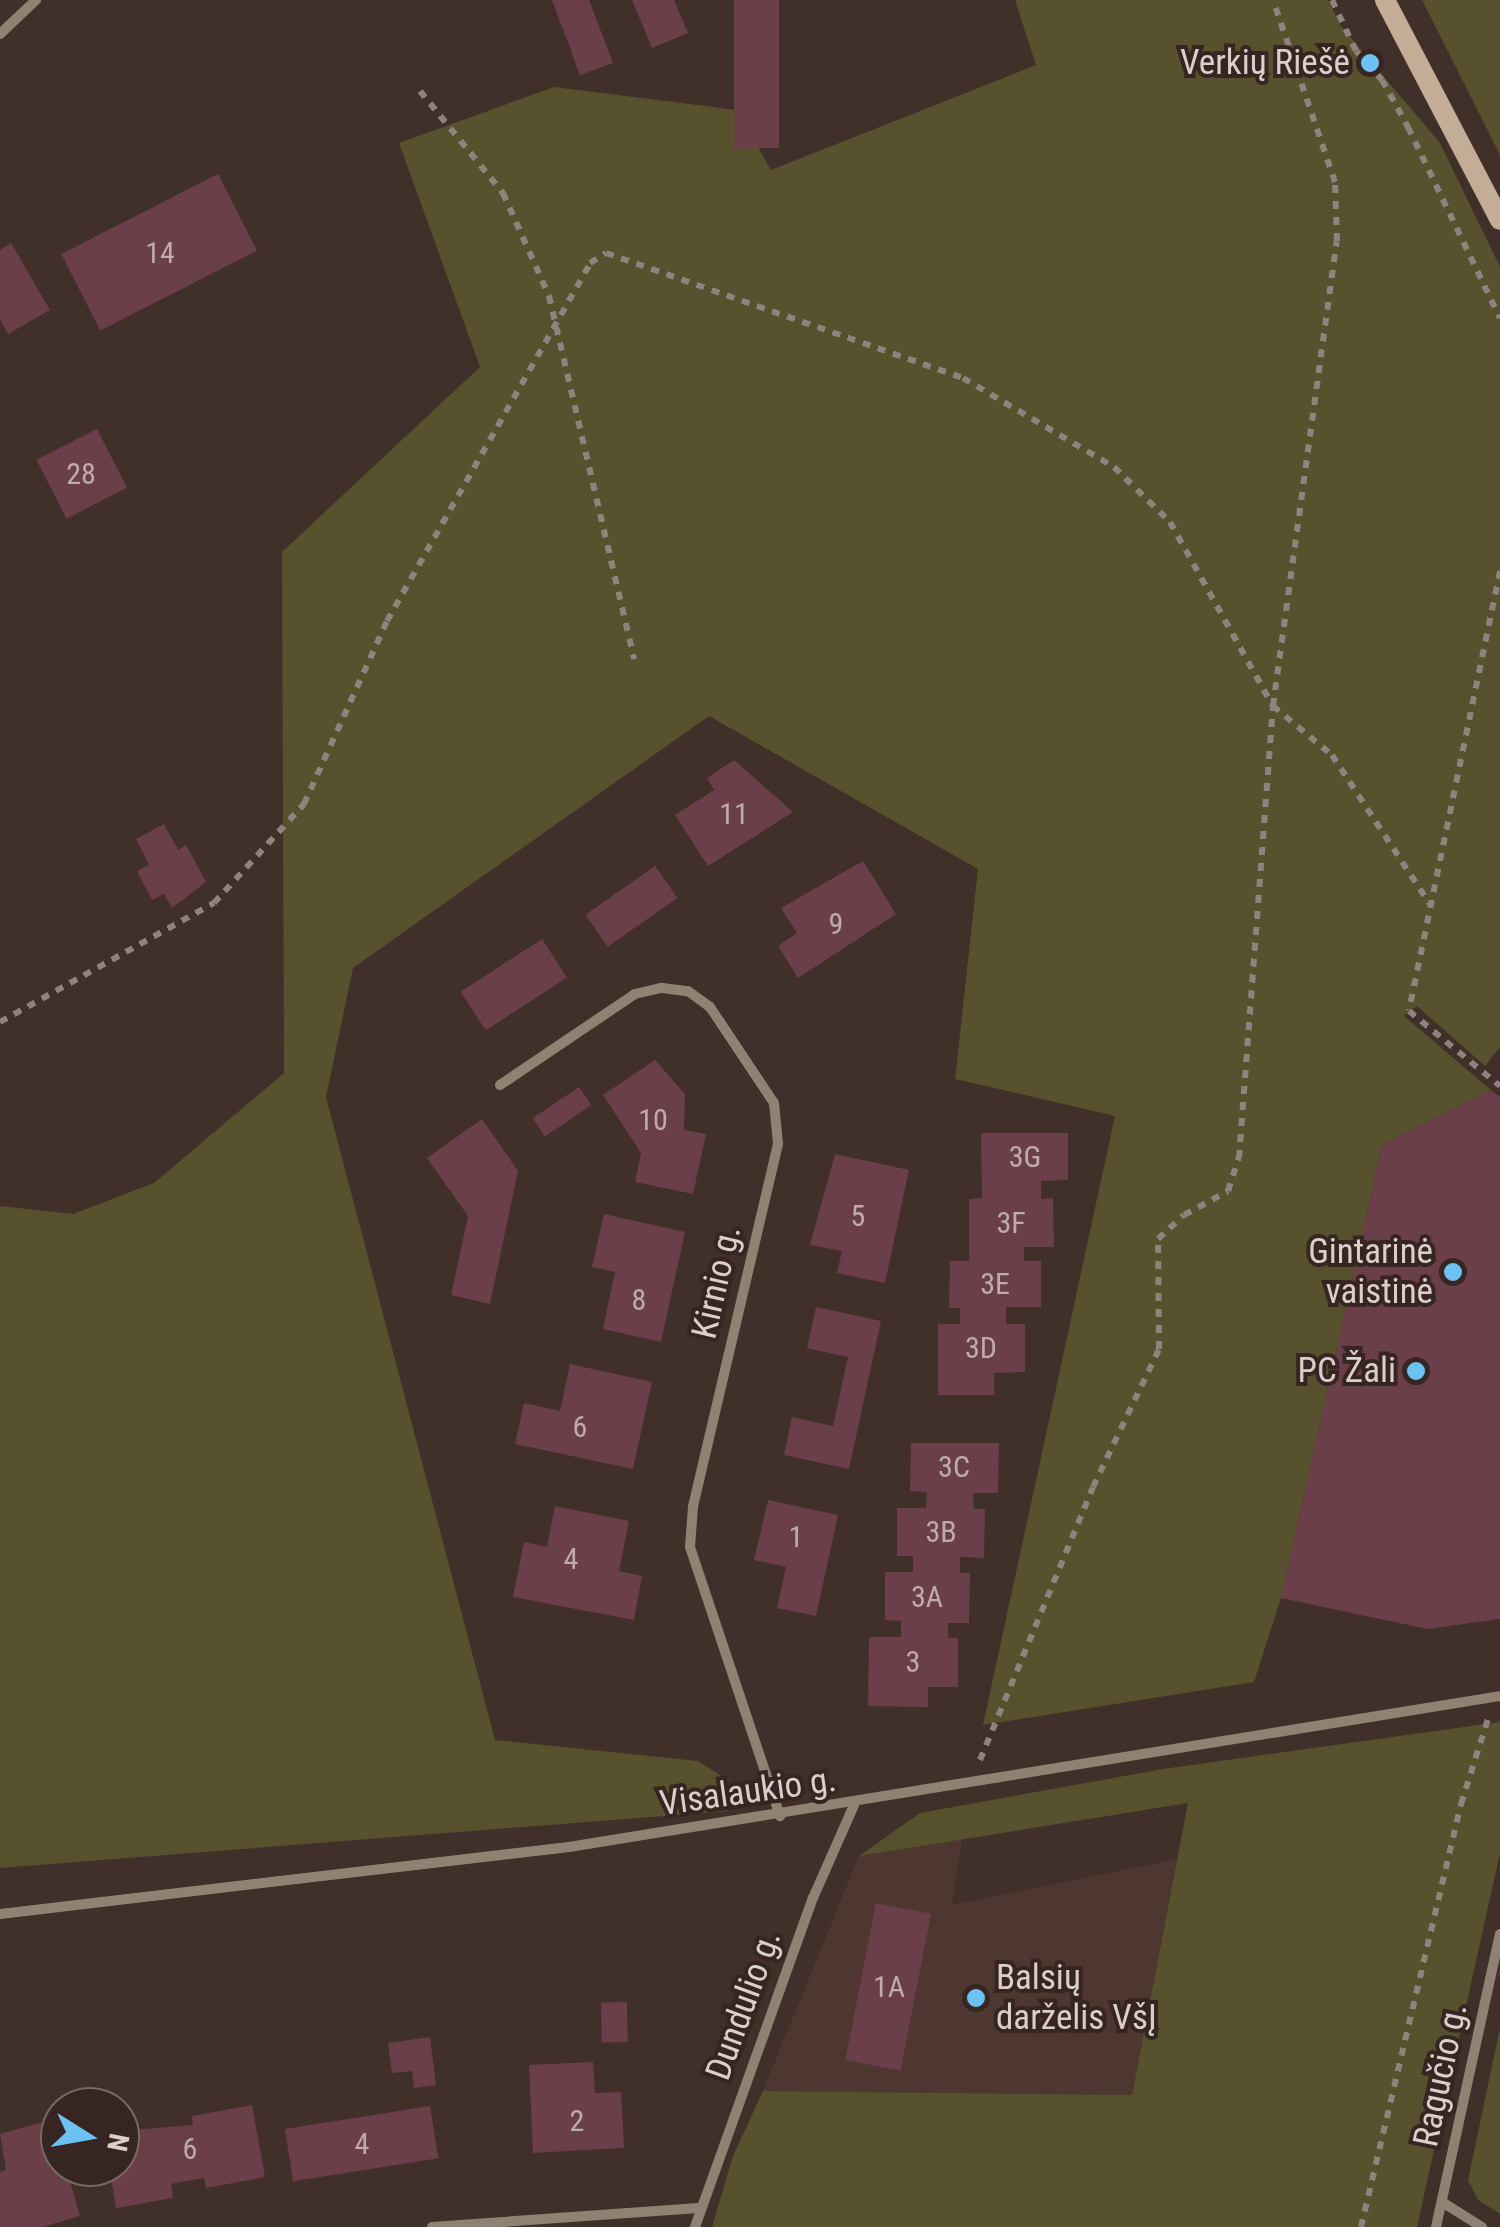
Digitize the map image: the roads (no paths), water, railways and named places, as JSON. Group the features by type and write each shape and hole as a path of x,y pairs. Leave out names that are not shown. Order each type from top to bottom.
{"main road":[{"path":"1385,0 1500,220"}],"street":[{"path":"0,34 36,0"},
{"name":"Kirnio g.","path":"500,1085 635,994 662,988 688,992 710,1007 774,1103 778,1144 693,1507 690,1547 780,1816"},
{"name":"Visalaukio g.","path":"0,1914 780,1816 1498,1696"},
{"name":"Dundulio g.","path":"695,2227 698,2208 854,1805"},
{"name":"Ragučio g.","path":"1436,2227 1500,1934"},
{"path":"1442,2202 1482,2227"},
{"path":"432,2227 698,2208"}],"place":[{"name":"Verkių Riešė","path":"1370,63"},
{"name":"Gintarinė vaistinė","path":"1453,1272"},
{"name":"PC Žali","path":"1416,1371"},
{"name":"Balsių darželis VšĮ","path":"976,1998"}]}
